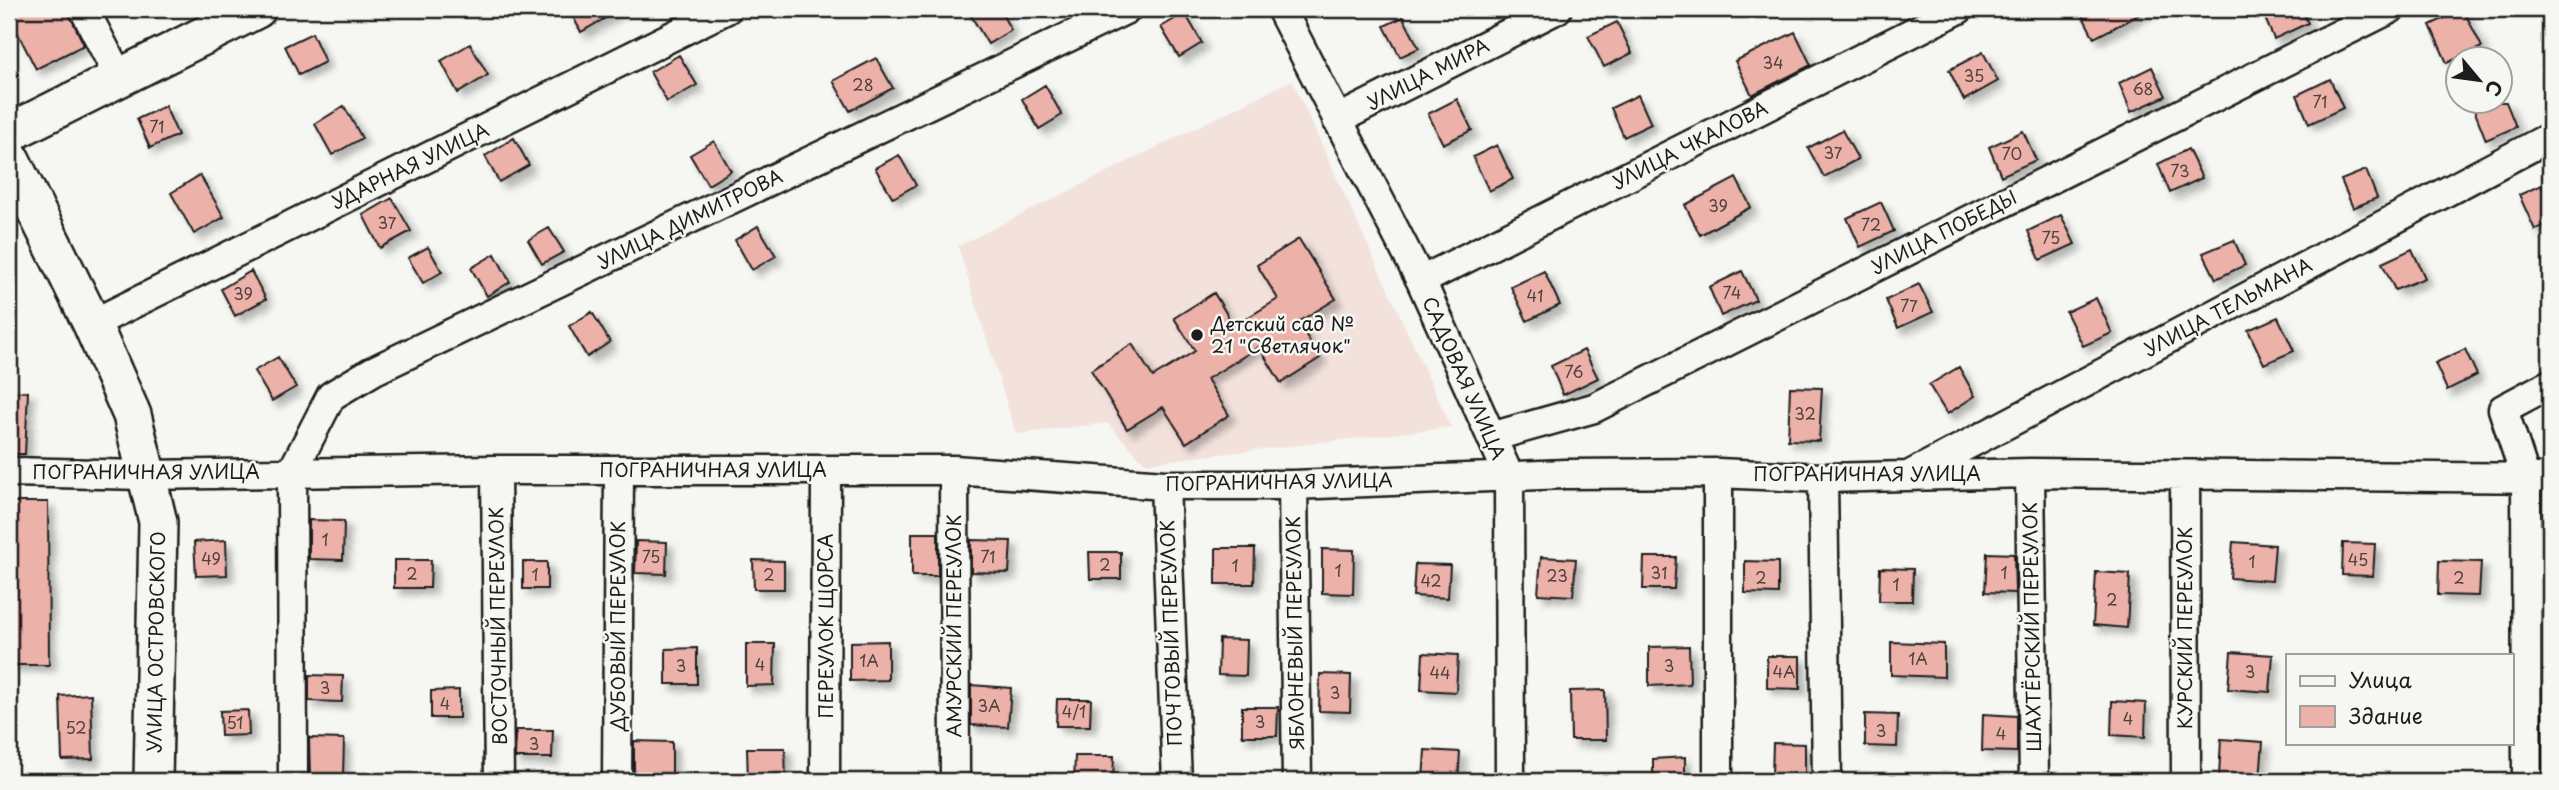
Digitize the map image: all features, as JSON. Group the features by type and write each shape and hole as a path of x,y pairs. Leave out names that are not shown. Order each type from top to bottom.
{"main road":[{"path":"9,133 257,9"},
{"name":"УЛИЦА ОСТРОВСКОГО","path":"9,156 92,324 132,415 144,475 158,522 153,781"}],"street":[{"path":"84,9 119,77"},
{"name":"УДАРНАЯ УЛИЦА","path":"92,324 727,9"},
{"name":"УЛИЦА ДИМИТРОВА","path":"292,472 331,396 373,371 1127,9"},
{"name":"САДОВАЯ УЛИЦА","path":"1281,9 1420,281 1509,476 1510,781"},
{"name":"УЛИЦА МИРА","path":"1337,120 1557,9"},
{"name":"УЛИЦА ЧКАЛОВА","path":"1420,281 1959,9"},
{"name":"УЛИЦА ПОБЕДЫ","path":"1491,437 1594,408 2389,9"},
{"name":"УЛИЦА ТЕЛЬМАНА","path":"1906,477 2550,137"},
{"path":"2527,781 2538,479 2503,409 2550,384"},
{"name":"ПОГРАНИЧНАЯ УЛИЦА","path":"9,472 144,475 496,470 954,470 1165,485 1293,485 1509,476 1718,473 1823,478 2030,473 2538,479"},
{"name":"ВОСТОЧНЫЙ ПЕРЕУЛОК","path":"496,470 499,781"},
{"name":"ПЕРЕУЛОК ЩОРСА","path":"825,781 826,470"},
{"name":"АМУРСКИЙ ПЕРЕУЛОК","path":"954,470 954,781"},
{"name":"ДУБОВЫЙ ПЕРЕУЛОК","path":"617,781 618,471"},
{"path":"292,472 293,781"},
{"path":"1718,473 1718,781"},
{"name":"ШАХТЁРСКИЙ ПЕРЕУЛОК","path":"2030,473 2034,781"},
{"name":"КУРСКИЙ ПЕРЕУЛОК","path":"2185,475 2186,781"},
{"path":"1823,478 1827,781"},
{"name":"ПОЧТОВЫЙ ПЕРЕУЛОК","path":"1165,485 1177,781"},
{"name":"ЯБЛОНЕВЫЙ ПЕРЕУЛОК","path":"1293,485 1297,781"}],"shaded area":[{"name":"Детский сад № 21 \"Светлячок\"","path":"1292,80 1451,427 1145,463 1107,423 1016,434 958,246"}],"building":[{"path":"9,9 67,9 84,45 36,69 9,16"},
{"path":"569,9 621,9 581,32"},
{"path":"967,9 999,9 1011,30 988,44"},
{"path":"2079,9 2150,9 2094,38"},
{"path":"2261,9 2301,9 2308,23 2274,39"},
{"path":"2463,9 2482,46 2444,46 2444,56 2430,25"},
{"path":"1185,13 1202,43 1179,57 1161,27"},
{"path":"1403,17 1419,48 1400,57 1384,26"},
{"path":"1617,22 1632,53 1604,67 1588,36"},
{"path":"1795,32 1811,65 1752,95 1735,61"},
{"path":"312,33 325,62 299,75 285,46"},
{"path":"470,44 488,75 458,93 441,61"},
{"path":"1983,52 1998,81 1964,100 1949,70"},
{"path":"679,55 697,85 667,102 650,72"},
{"path":"876,58 893,88 850,111 833,81"},
{"path":"2152,67 2166,96 2131,112 2119,83"},
{"path":"2330,79 2343,108 2309,124 2297,95"},
{"path":"1045,85 1062,115 1039,129 1022,99"},
{"path":"1638,95 1651,124 1624,137 1611,108"},
{"path":"1457,99 1472,130 1443,144 1428,114"},
{"path":"165,106 178,135 150,148 137,119"},
{"path":"344,106 362,138 332,155 315,124"},
{"path":"2477,116 2512,116 2516,127 2486,140"},
{"path":"1842,130 1858,159 1824,177 1808,148"},
{"path":"2023,131 2036,160 2001,176 1989,147"},
{"path":"514,138 529,165 499,182 485,156"},
{"path":"714,141 731,171 708,185 690,155"},
{"path":"1497,145 1513,179 1489,191 1473,157"},
{"path":"2188,149 2202,178 2170,193 2158,164"},
{"path":"899,155 916,185 893,198 875,168"},
{"path":"2366,170 2377,198 2353,208 2341,180"},
{"path":"200,175 224,217 194,234 171,193"},
{"path":"1736,178 1751,207 1700,235 1685,205"},
{"path":"2541,185 2550,206 2550,223 2535,230 2519,195"},
{"path":"392,198 411,231 380,248 363,215"},
{"path":"1881,202 1894,231 1860,247 1847,218"},
{"path":"2061,215 2075,244 2040,260 2028,231"},
{"path":"758,226 776,256 752,270 735,240"},
{"path":"549,228 564,252 542,264 528,240"},
{"path":"1299,239 1336,299 1298,322 1320,358 1281,383 1259,347 1207,379 1229,415 1186,443 1163,407 1127,429 1091,370 1132,344 1153,377 1195,351 1174,318 1214,293 1234,326 1278,299 1257,265"},
{"path":"2234,240 2245,265 2216,279 2203,253"},
{"path":"428,247 442,272 423,283 408,258"},
{"path":"2412,249 2425,278 2395,290 2382,263"},
{"path":"495,254 510,282 487,296 471,268"},
{"path":"251,271 266,299 235,316 221,289"},
{"path":"1544,271 1560,305 1527,321 1511,287"},
{"path":"1742,271 1756,300 1721,316 1709,287"},
{"path":"1919,284 1933,312 1898,328 1886,300"},
{"path":"2096,298 2112,333 2083,346 2066,312"},
{"path":"592,312 610,342 587,357 569,326"},
{"path":"2278,317 2294,351 2264,364 2248,330"},
{"path":"2465,349 2477,375 2447,390 2435,363"},
{"path":"1584,350 1598,378 1563,395 1551,366"},
{"path":"278,357 296,387 272,401 254,371"},
{"path":"1959,367 1975,396 1947,414 1929,385"},
{"path":"1790,387 1822,388 1819,441 1788,440"},
{"path":"9,391 28,392 25,454 9,454"},
{"path":"9,502 48,502 49,665 9,665"},
{"path":"309,520 344,521 343,560 309,559"},
{"path":"912,533 938,533 938,576 912,576"},
{"path":"226,540 227,575 196,576 194,542"},
{"path":"971,540 1011,541 1009,573 971,572"},
{"path":"636,541 667,542 666,574 635,573"},
{"path":"2233,542 2275,545 2272,581 2230,578"},
{"path":"2343,543 2375,544 2373,576 2342,575"},
{"path":"1216,548 1255,548 1254,584 1216,584"},
{"path":"1322,549 1354,550 1353,594 1322,593"},
{"path":"1089,552 1121,552 1121,579 1090,579"},
{"path":"1987,553 2014,554 2015,593 1985,592"},
{"path":"1541,557 1576,559 1573,596 1538,594"},
{"path":"1644,557 1676,557 1674,589 1643,589"},
{"path":"394,560 431,560 430,588 394,588"},
{"path":"753,560 784,561 784,589 754,589"},
{"path":"1745,561 1778,562 1778,594 1745,593"},
{"path":"2439,561 2481,562 2479,596 2438,595"},
{"path":"523,562 547,562 547,589 523,589"},
{"path":"1415,564 1450,565 1448,598 1413,596"},
{"path":"1880,568 1913,569 1912,601 1879,601"},
{"path":"2096,572 2130,574 2127,628 2093,625"},
{"path":"1219,639 1247,640 1246,676 1218,675"},
{"path":"888,641 888,680 850,681 850,642"},
{"path":"1891,642 1944,644 1944,677 1891,675"},
{"path":"746,644 775,644 774,685 746,686"},
{"path":"1689,646 1690,684 1649,686 1649,647"},
{"path":"697,648 697,684 666,684 666,649"},
{"path":"2231,652 2273,655 2270,692 2228,689"},
{"path":"1423,653 1458,655 1456,692 1421,690"},
{"path":"1767,656 1800,656 1800,689 1767,688"},
{"path":"1320,674 1351,675 1350,712 1319,711"},
{"path":"309,675 343,676 342,702 309,701"},
{"path":"971,685 1011,688 1008,727 971,725"},
{"path":"459,690 459,718 431,718 431,691"},
{"path":"1605,690 1606,740 1571,740 1570,691"},
{"path":"91,694 93,759 62,760 60,696"},
{"path":"1057,699 1091,699 1090,726 1056,726"},
{"path":"2112,701 2146,703 2145,737 2111,735"},
{"path":"1242,707 1278,707 1277,736 1242,736"},
{"path":"248,710 249,735 221,736 220,711"},
{"path":"1865,714 1898,715 1897,747 1865,746"},
{"path":"1983,714 2017,716 2017,752 1982,751"},
{"path":"516,730 553,730 552,758 515,758"},
{"path":"309,738 344,739 343,778 310,777"},
{"path":"2221,739 2263,742 2260,779 2219,776"},
{"path":"634,741 672,742 672,778 634,777"},
{"path":"1773,743 1805,744 1805,776 1772,775"},
{"path":"747,748 785,748 786,781 748,781"},
{"path":"1425,750 1460,752 1458,781 1423,781"},
{"path":"1075,756 1114,756 1113,781 1074,781"},
{"path":"1685,757 1685,781 1653,781 1653,759"}],"place":[{"name":"Детский сад № 21 \"Светлячок\"","path":"1197,335"}]}
